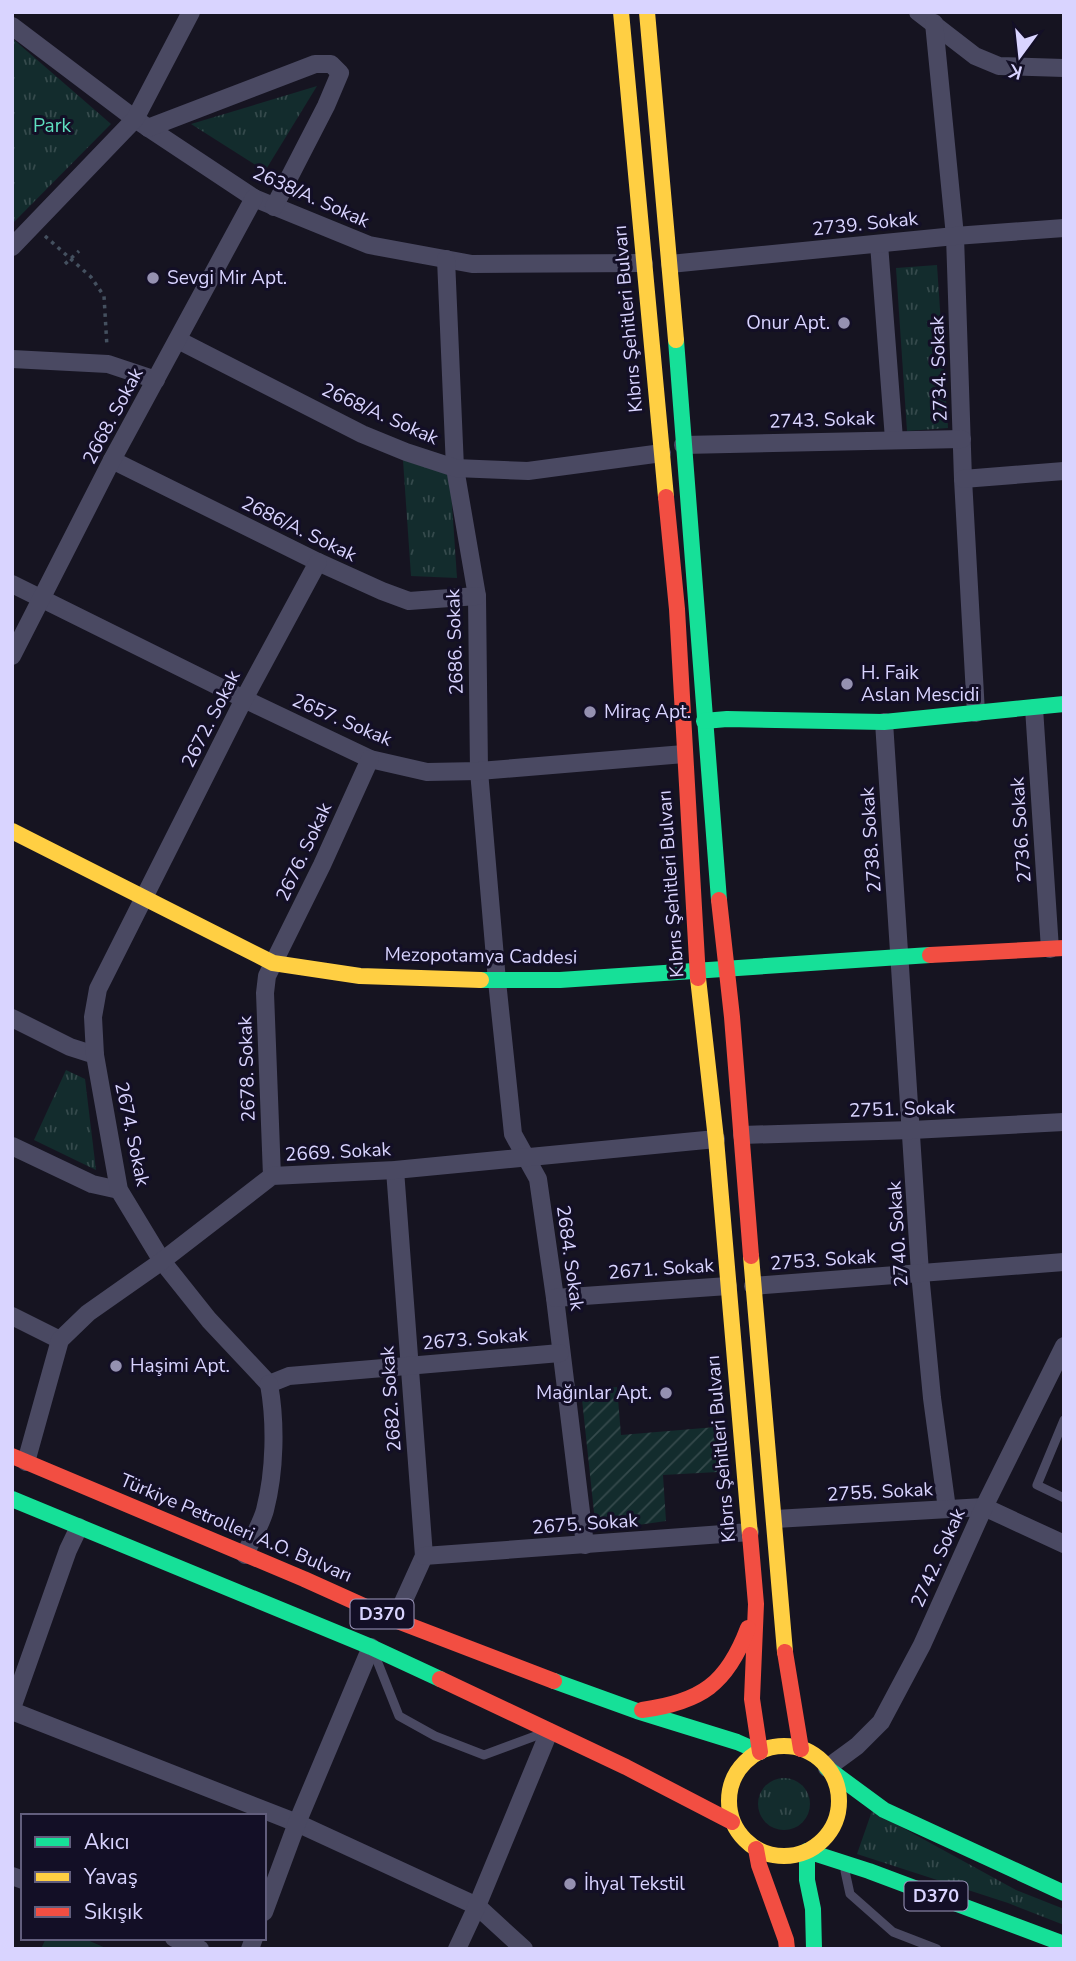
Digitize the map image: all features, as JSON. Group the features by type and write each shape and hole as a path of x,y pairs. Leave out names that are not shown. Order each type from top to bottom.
{"main road":[{"name":"Kıbrıs Şehitleri Bulvarı","path":"621,12 677,609 697,970 716,1139 756,1604 752,1699 760,1752"},
{"path":"647,12 670,264 704,721 775,1519 783,1648 801,1749 816,1757 884,1810 1064,1894"},
{"path":"704,721 727,719 884,722 1064,704"},
{"name":"Mezopotamya Caddesi","path":"12,831 273,963 360,975 497,981 560,980 725,967 1057,948"},
{"name":"Türkiye Petrolleri A.O. Bulvarı","path":"19,1459 395,1620 637,1711 737,1742 760,1752"},
{"name":"D370","path":"12,1499 371,1647 626,1767 732,1822 742,1838 756,1849 772,1855 788,1856 807,1851 1064,1944"},
{"path":"637,1711 666,1708 691,1700 723,1677 740,1653 756,1604"},
{"name":"D370","path":"760,1752 787,1746 801,1749"},
{"path":"732,1822 729,1790 744,1763 760,1752"},
{"path":"814,1949 807,1851 821,1842 831,1829 839,1798 835,1782 827,1768"},
{"path":"756,1849 759,1866 787,1949"}],"street":[{"path":"12,247 141,123 191,12"},
{"path":"918,12 975,56 999,66 1064,68"},
{"name":"2734. Sokak","path":"934,23 955,236 963,479 976,713"},
{"name":"2638/A. Sokak","path":"12,26 141,123 254,198 369,244 472,264 644,263"},
{"path":"141,123 315,64 331,64 340,73 274,207"},
{"name":"2668. Sokak","path":"12,656 112,460 254,198"},
{"name":"2739. Sokak","path":"670,264 1064,228"},
{"path":"878,244 894,439"},
{"name":"2686. Sokak","path":"446,260 455,468 477,596 479,771 497,981"},
{"name":"2668/A. Sokak","path":"178,340 362,434 455,468 528,471 662,453"},
{"path":"12,359 108,365 156,380"},
{"name":"2743. Sokak","path":"683,445 962,439"},
{"name":"2686/A. Sokak","path":"112,460 318,562 409,601 477,596"},
{"path":"963,479 1064,471"},
{"name":"2672. Sokak","path":"146,897 244,699 318,562"},
{"name":"2657. Sokak","path":"12,584 370,759 427,772 479,771 684,754"},
{"name":"2736. Sokak","path":"1034,708 1057,948"},
{"name":"2738. Sokak","path":"884,722 900,956"},
{"name":"2676. Sokak","path":"273,963 322,865 370,759"},
{"name":"2674. Sokak","path":"146,897 98,989 93,1017 95,1055 118,1190 162,1261 209,1320 269,1384"},
{"name":"2740. Sokak","path":"900,956 920,1273 932,1398 947,1509"},
{"name":"2678. Sokak","path":"272,1176 265,993 267,976 273,963"},
{"name":"2684. Sokak","path":"497,981 513,1135 538,1179 585,1545"},
{"path":"12,1018 70,1047 95,1055"},
{"name":"2751. Sokak","path":"742,1135 1064,1122"},
{"name":"2669. Sokak","path":"60,1340 89,1313 162,1261 272,1176 395,1170 716,1139"},
{"path":"12,1146 92,1184 118,1190"},
{"name":"2682. Sokak","path":"395,1170 424,1556 395,1620"},
{"name":"2753. Sokak","path":"753,1286 1064,1262"},
{"name":"2671. Sokak","path":"555,1298 728,1286"},
{"path":"12,1316 60,1340 19,1459"},
{"name":"2742. Sokak","path":"827,1768 857,1746 881,1722 922,1645 984,1507 1064,1346"},
{"name":"2673. Sokak","path":"269,1384 289,1376 560,1353"},
{"path":"245,1555 265,1512 271,1474 272,1403 269,1384"},
{"name":"2755. Sokak","path":"775,1519 984,1507 1064,1544"},
{"path":"79,1527 68,1550 12,1709 297,1824 477,1906 524,1949"},
{"name":"2675. Sokak","path":"424,1556 750,1532"},
{"path":"266,1907 297,1824 371,1647"},
{"path":"457,1949 549,1732"},
{"path":"179,1940 200,1949"}],"lane":[{"path":"1063,1426 1037,1485 1064,1498"},
{"path":"371,1647 400,1716 435,1737 484,1755 517,1741 549,1732"},
{"path":"843,1863 850,1894 893,1932 937,1949"}],"path":[{"path":"33,225 91,277 104,296 108,365"},
{"path":"65,264 79,251"}],"green space":[{"name":"Park","path":"12,38 111,124 12,224"},
{"path":"317,86 265,171 191,124"},
{"path":"937,265 948,428 907,431 896,268"},
{"path":"403,460 450,475 457,578 411,576"},
{"path":"66,1070 85,1079 96,1170 34,1140"},
{"path":"617,1387 621,1435 716,1427 718,1472 663,1475 666,1521 596,1531 581,1390"},
{"path":"784,1778 794,1780 802,1786 808,1794 808,1814 802,1822 794,1828 784,1830 774,1828 766,1822 760,1814 758,1804 760,1794 766,1786 774,1780"},
{"path":"872,1811 1016,1890 1064,1909 1064,1925 1008,1903 857,1854"},
{"path":"45,1940 88,1940 108,1949 41,1949"}],"traffic: fast":[{"path":"676,340 719,900"},
{"path":"704,721 727,719 884,722 1064,704"},
{"path":"481,980 560,980 930,955"},
{"path":"12,1499 371,1647 440,1679"},
{"path":"554,1681 760,1752"},
{"path":"827,1768 884,1810 1064,1893"},
{"path":"814,1949 807,1851 869,1871 1064,1944"}],"traffic: slow":[{"path":"621,12 666,497"},
{"path":"647,12 676,340"},
{"path":"12,831 273,963 360,976 481,980"},
{"path":"698,978 716,1139 750,1535"},
{"path":"751,1256 785,1652"},
{"path":"784,1746 805,1750 823,1762 835,1780 839,1801 835,1822 823,1840 805,1852 784,1856 763,1852 745,1840 733,1822 729,1801 733,1780 745,1762 763,1750 784,1746"}],"traffic: jam":[{"path":"666,497 677,609 698,978"},
{"path":"719,900 732,1017 751,1256"},
{"path":"930,955 1064,948"},
{"path":"12,1456 395,1620 554,1681"},
{"path":"750,1535 756,1604 752,1699 760,1752"},
{"path":"642,1710 680,1702 709,1687 731,1663 748,1628"},
{"path":"785,1652 801,1749"},
{"path":"440,1679 626,1767 732,1822"},
{"path":"756,1849 787,1949"}],"place":[{"name":"Sevgi Mir Apt.","path":"153,278"},
{"name":"Onur Apt.","path":"844,323"},
{"name":"H. Faik Aslan Mescidi","path":"847,684"},
{"name":"Miraç Apt.","path":"590,712"},
{"name":"Haşimi Apt.","path":"116,1366"},
{"name":"Mağınlar Apt.","path":"666,1393"},
{"name":"İhyal Tekstil","path":"570,1884"}]}
